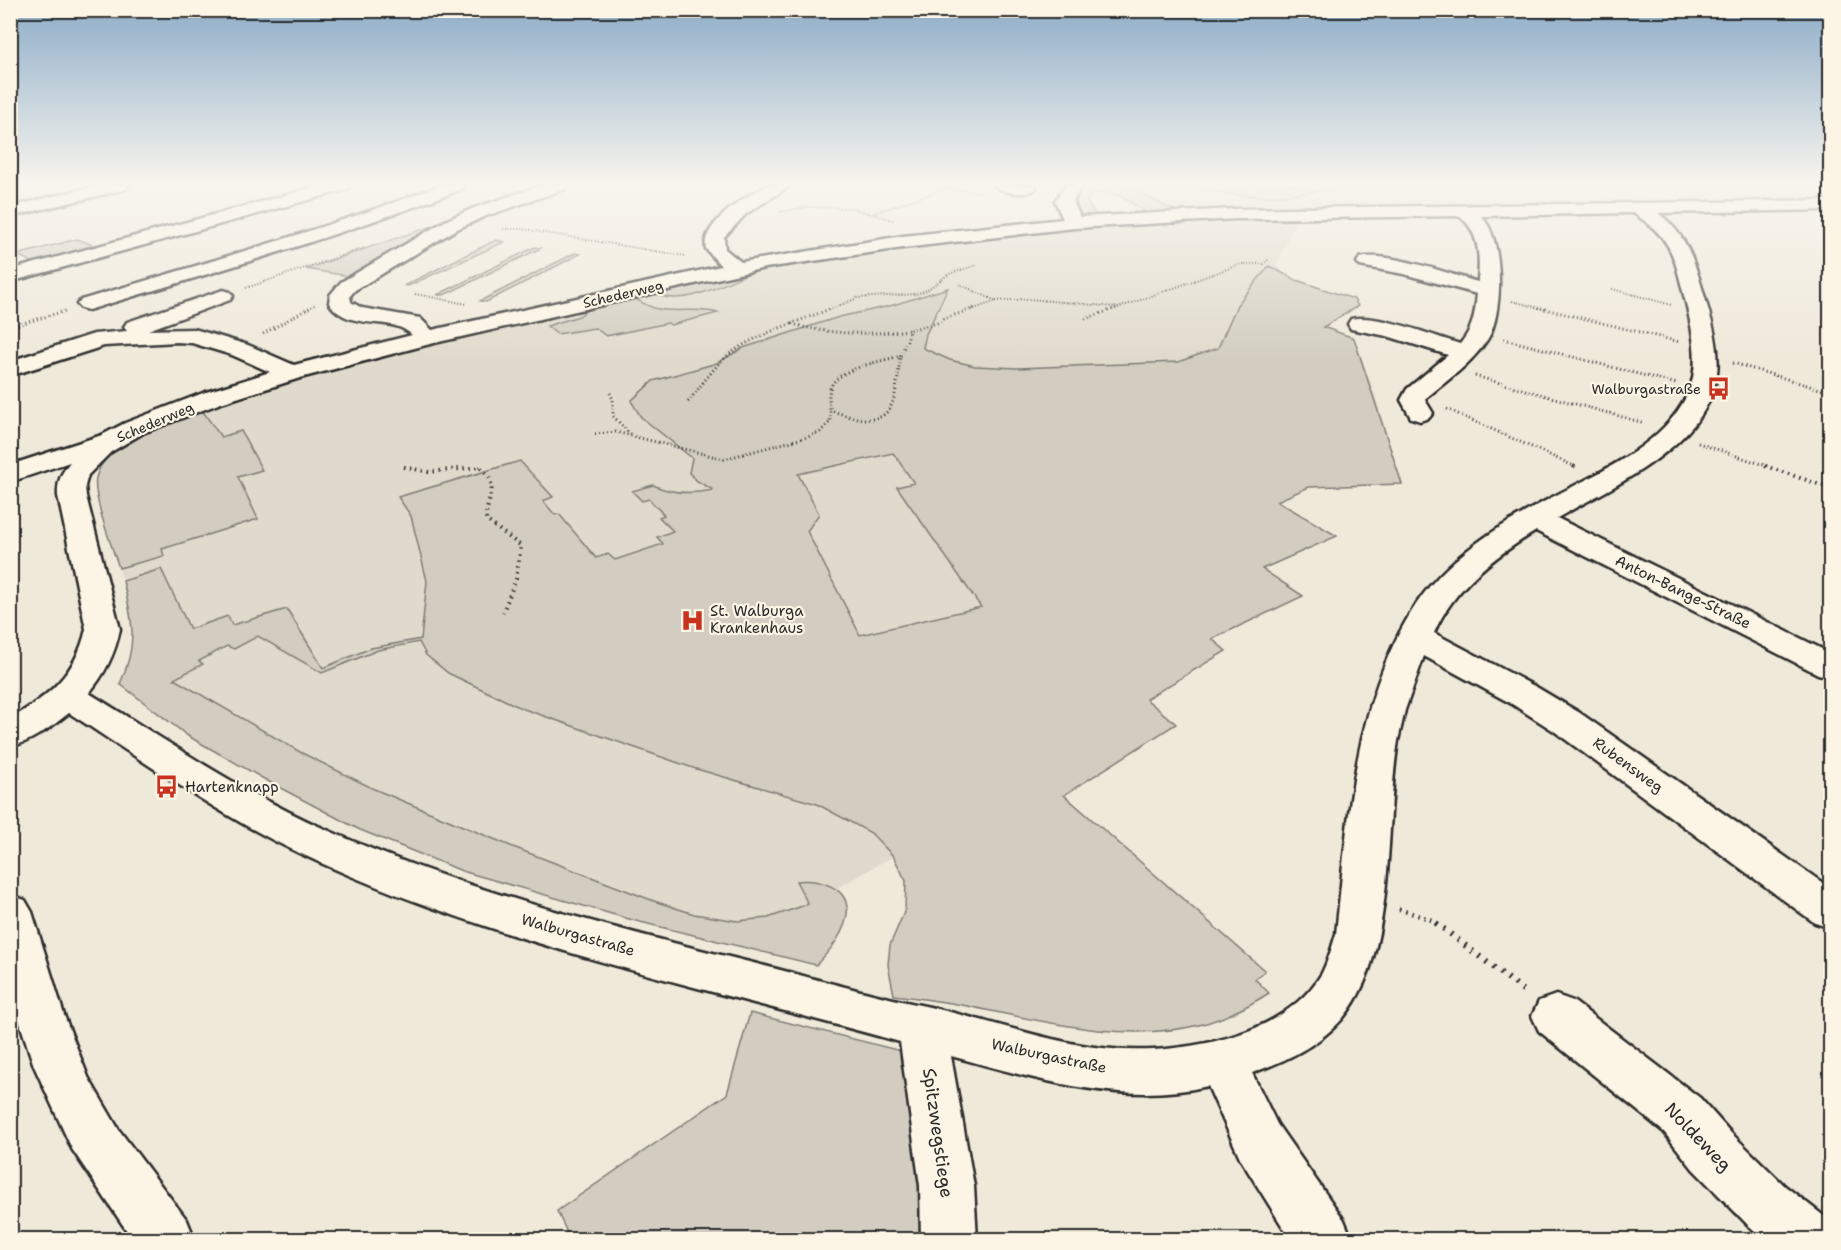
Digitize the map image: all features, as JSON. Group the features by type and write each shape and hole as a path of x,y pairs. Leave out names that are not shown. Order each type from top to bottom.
{"street":[{"path":"10,276 130,243"},
{"path":"88,304 288,243"},
{"path":"410,243 344,290 339,298 347,310 365,316 412,323 427,338"},
{"path":"714,243 716,251 737,268"},
{"name":"Schederweg","path":"10,735 31,723 67,696 81,680 102,643 103,629 71,486 80,466 90,456 119,436 212,398 292,373 427,338 737,268 894,243"},
{"path":"1418,404 1465,353 1480,333 1485,319 1489,268 1486,243"},
{"name":"Walburgastraße","path":"67,696 259,813 327,848 411,882 497,912 588,939 1042,1058 1116,1071 1151,1072 1222,1061 1280,1038 1310,1019 1333,994 1350,965 1358,934 1379,741 1390,699 1415,637 1435,601 1459,575 1497,543 1605,481 1672,433 1696,401 1703,385 1706,355 1699,312 1677,243"},
{"path":"1366,262 1406,268 1487,293"},
{"path":"10,369 223,296"},
{"path":"1359,324 1383,327 1465,353"},
{"path":"102,339 187,335 240,350 292,373"},
{"path":"10,474 119,436"},
{"name":"Anton-Bange-Straße","path":"1536,519 1830,666"},
{"name":"Rubensweg","path":"1415,637 1525,696 1567,722 1830,910"},
{"path":"10,912 54,1052 81,1115 108,1160 166,1239"},
{"name":"Noldeweg","path":"1556,1016 1682,1116 1712,1151 1766,1205 1809,1239"},
{"name":"Spitzwegstiege","path":"922,1026 947,1186 949,1239"},
{"path":"1222,1061 1259,1142 1280,1177 1324,1239"}],"path":[{"path":"608,243 678,255"},
{"path":"223,296 368,247"},
{"path":"1085,319 1241,264 1266,263 1269,258"},
{"path":"688,402 717,366 731,353 752,341 857,298 916,294 927,290 949,274 976,265"},
{"path":"959,284 996,301"},
{"path":"240,350 291,316 344,290"},
{"path":"1612,290 1699,312"},
{"path":"1487,293 1671,340"},
{"path":"415,294 464,304"},
{"path":"792,324 840,334 909,330 996,301 1018,298 1120,307"},
{"path":"10,327 88,304"},
{"path":"833,411 848,417 866,420 879,418 890,411 895,401 900,356 908,339 909,330"},
{"path":"1480,333 1669,382"},
{"path":"1706,355 1830,392"},
{"path":"595,434 608,432 633,436 724,459 818,434 831,420 833,411 829,393 834,381 840,375 900,356"},
{"path":"1472,375 1672,433 1830,488"},
{"path":"610,393 613,399 613,416 633,436"},
{"path":"1418,404 1605,481"},
{"path":"404,467 429,472 480,467 490,477 494,488 486,520 494,529 516,540 521,546 516,579 503,612"},
{"path":"1432,920 1556,1016"}],"shaded area":[{"path":"61,243 89,243 101,248 38,265 17,255"},
{"path":"381,243 414,243 354,277 306,269"},
{"path":"489,243 501,243 408,286 405,285"},
{"name":"St. Walburga Krankenhaus","path":"933,243 1286,243 1276,268 1296,280 1354,299 1358,306 1323,327 1354,338 1376,397 1402,484 1309,487 1277,501 1337,536 1262,569 1303,596 1212,639 1226,651 1146,699 1176,724 1064,795 1265,971 1255,979 1269,993 1243,1009 1199,1025 1158,1032 1106,1030 1044,1022 960,1005 894,995 888,965 890,945 905,910 906,881 893,856 836,889 843,897 847,914 830,951 817,965 636,921 462,871 358,829 273,784 188,736 120,684 130,661 133,637 123,581 102,516 95,480 104,460 117,449 199,406 402,349 750,270 851,253"},
{"path":"535,247 541,248 444,295 437,295"},
{"path":"575,253 580,254 486,302 480,301"},
{"path":"1269,266 1296,280 1354,299 1358,306 1323,327 1354,338 1402,484 1309,487 1277,501 1337,536 1262,569 1303,596 1212,639 1226,651 1146,699 1176,724 1064,795 1265,971 1255,979 1269,993 1244,1008 1217,1019 1170,1030 1110,1031 1050,1023 962,1005 894,995 888,965 890,945 905,910 906,881 893,856 871,833 817,804 693,768 521,708 448,673 426,655 419,642 378,650 322,673 258,636 234,649 227,646 199,661 203,664 174,679 300,752 374,789 513,847 694,914 737,921 768,918 808,904 796,881 813,881 830,886 843,896 847,914 840,935 831,948 816,965 636,921 462,871 358,829 273,784 188,736 120,684 126,670 132,633 123,581 161,569 190,629 228,616 232,625 287,609 323,668 371,648 421,639 427,581 411,516 398,497 520,461 553,497 543,501 555,515 559,514 596,558 608,554 615,560 663,544 657,537 673,531 659,517 664,515 649,499 642,501 632,491 653,485 683,492 713,490 697,481 689,473 692,458 641,417 631,401 653,381 717,363 743,348 839,317 890,306 948,288 926,334 923,348 950,360 975,366 1018,368 1178,362 1218,348 1237,305","holes":["893,453 914,483 897,487 981,607 860,635 807,531 819,514 798,474"]},
{"path":"749,273 714,289 690,296 677,298 653,293"},
{"path":"631,297 658,309 703,310 718,313 671,325 668,323 606,336 595,328 557,334 547,326 579,316 593,306"},
{"path":"199,406 221,437 241,431 262,470 238,477 258,519 162,549 164,556 119,568 97,497 96,478 101,465 124,443 155,425"},
{"path":"750,1013 909,1053 931,1239 570,1239 557,1211 727,1094"}],"place":[{"name":"Walburgastraße","path":"1719,389"},
{"name":"St. Walburga Krankenhaus","path":"692,620"},
{"name":"Hartenknapp","path":"167,787"}]}
